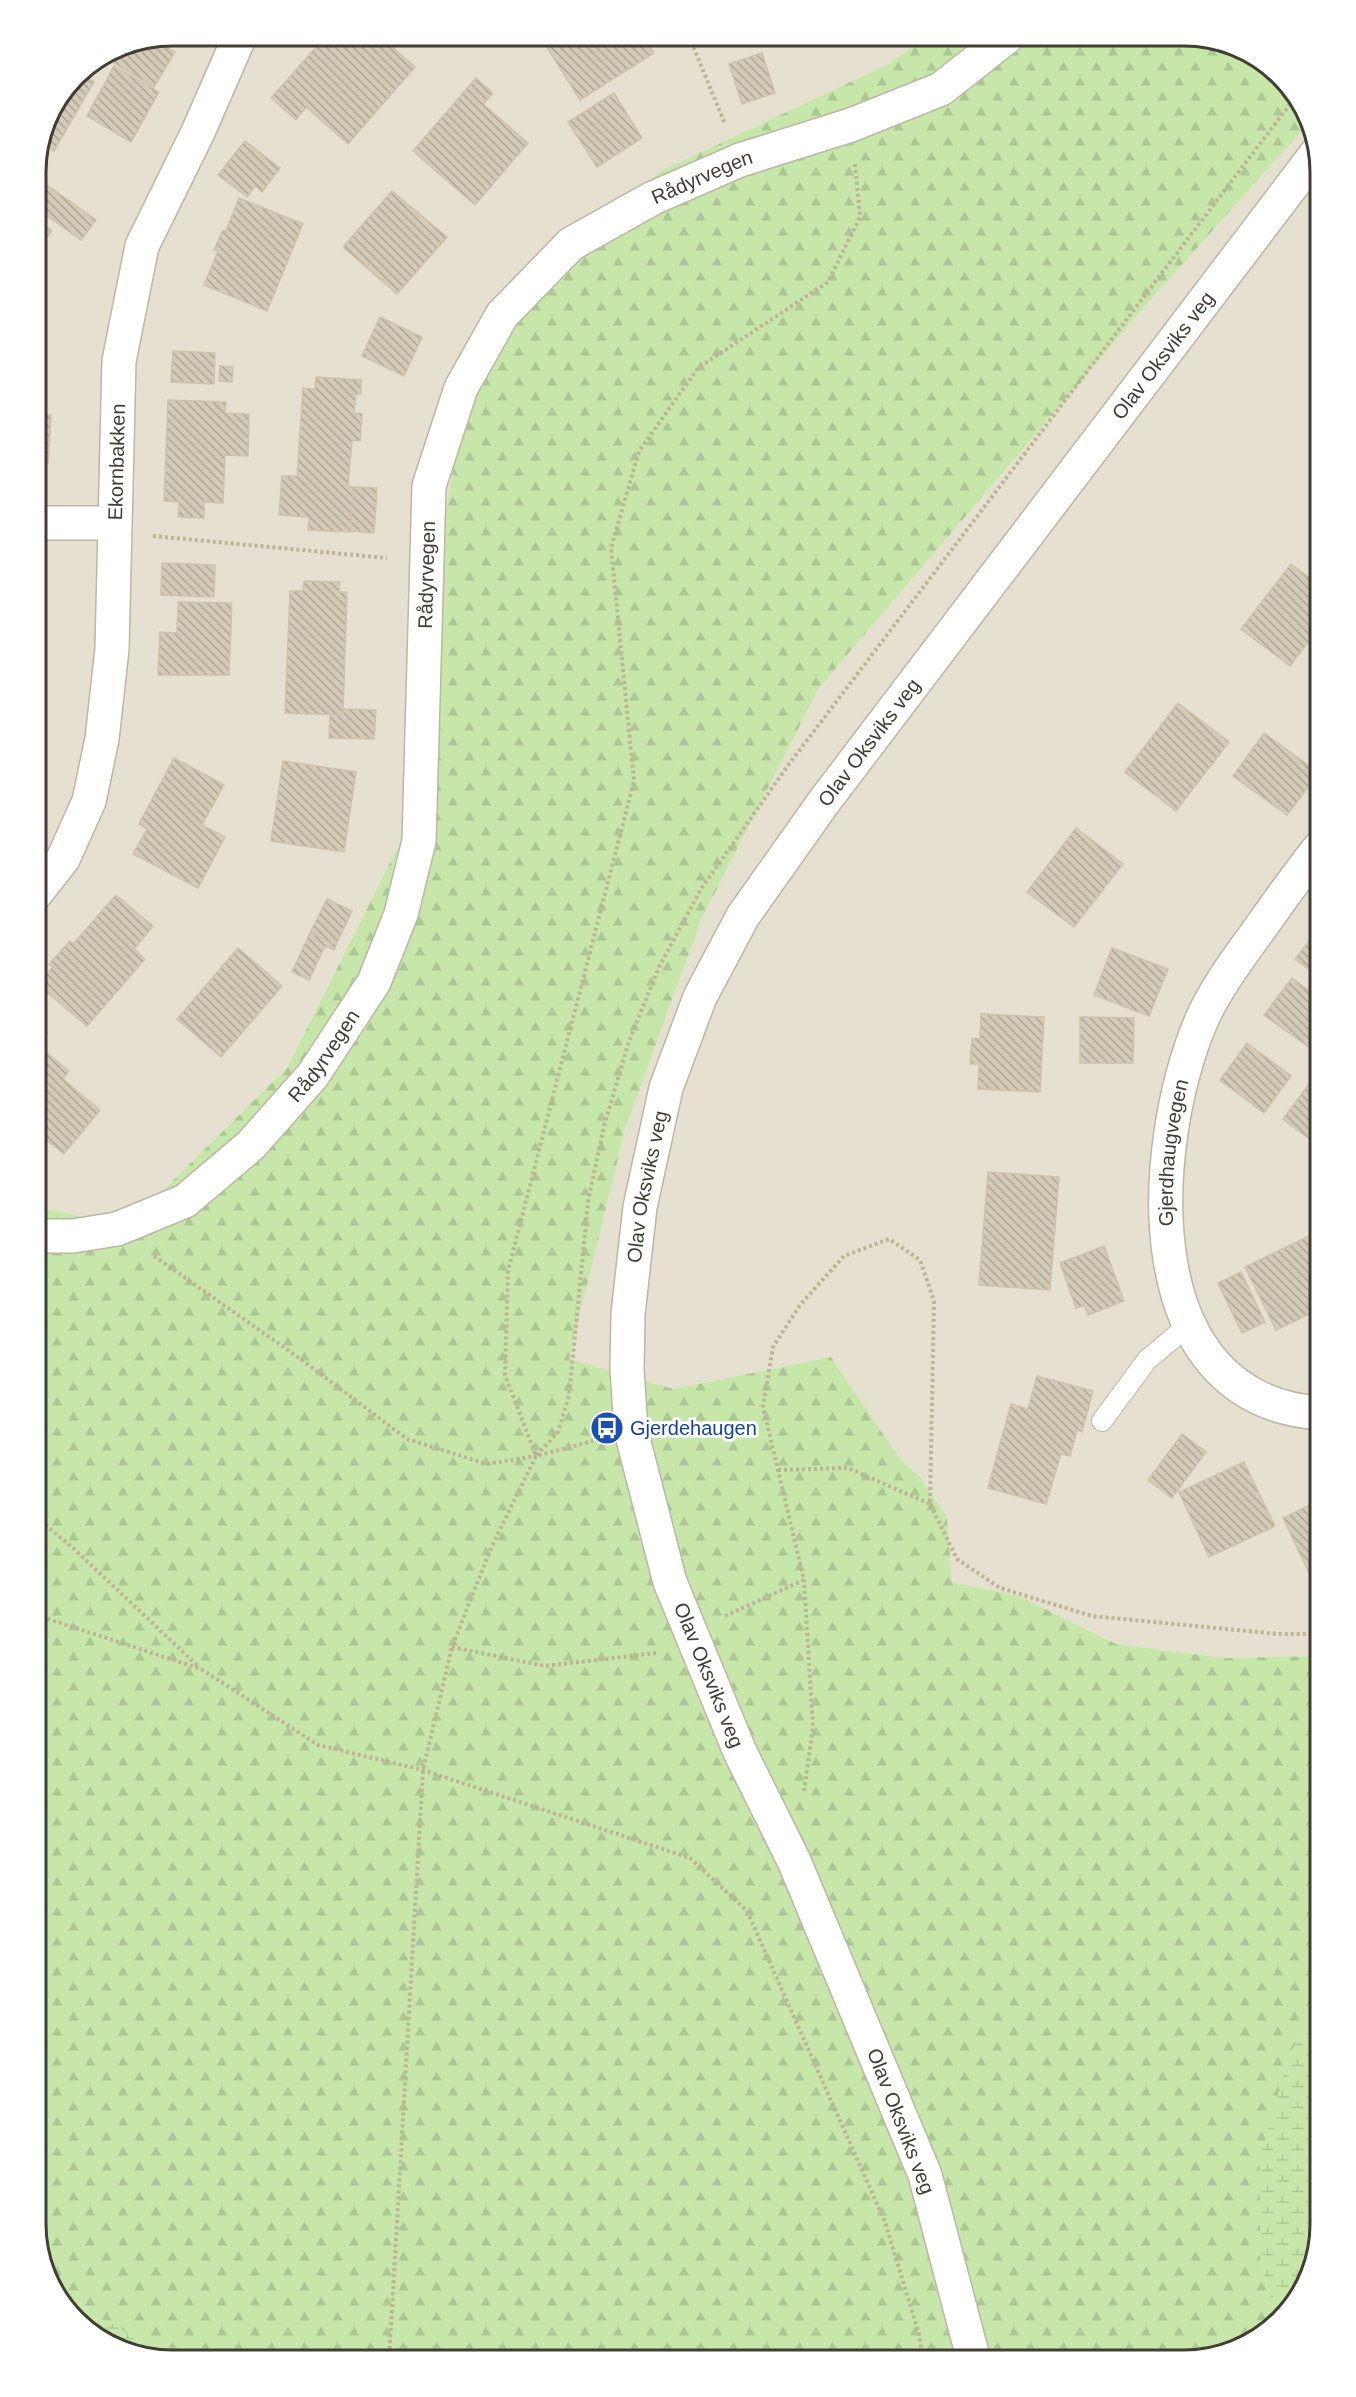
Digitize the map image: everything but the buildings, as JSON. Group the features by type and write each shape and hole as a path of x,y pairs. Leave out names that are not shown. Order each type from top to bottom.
{"street":[{"name":"Ekornbakken","path":"47,880 63,859 89,801 102,739 112,649 113,528 119,361 142,246 198,132 236,46"},
{"name":"Rådyrvegen","path":"46,1236 73,1236 117,1229 185,1201 251,1145 314,1075 374,982 401,914 419,841 425,561 429,486 461,388 502,315 571,244 653,198 740,160 851,125 941,89 994,47"},
{"name":"Olav Oksviks veg","path":"971,2350 925,2175 799,1872 740,1752 675,1593 631,1431 627,1369 628,1314 640,1207 666,1088 700,997 738,926 823,803 1309,163"},
{"path":"47,524 113,528"},
{"name":"Gjerdhaugvegen","path":"1310,861 1232,967 1203,1018 1184,1072 1176,1104 1165,1199 1170,1266 1180,1304 1208,1358 1252,1396 1276,1406 1310,1411"}],"lane":[{"path":"1102,1421 1147,1360 1190,1324"}],"path":[{"path":"693,47 740,160"},
{"path":"390,2350 423,1770 452,1647 491,1548 536,1456 558,1431 569,1396 588,1202 604,1126 628,1044 660,967 700,889 789,764 1289,105"},
{"path":"536,1456 505,1375 508,1271 634,781 611,548 639,451 699,368 828,282 860,217 851,125"},
{"path":"113,528 425,561"},
{"path":"117,1229 302,1360 407,1439 488,1464 536,1456 631,1431"},
{"path":"804,1795 813,1728 804,1580 763,1407 773,1347 800,1305 844,1256 889,1239 920,1260 934,1302 930,1504 957,1559 1000,1588 1092,1616 1278,1634 1310,1634"},
{"path":"778,1470 848,1468 930,1504"},
{"path":"46,1526 201,1669 318,1745 423,1770 690,1858 747,1911 885,2222 919,2334 921,2350"},
{"path":"724,1616 804,1580"},
{"path":"46,1618 201,1669"},
{"path":"452,1647 545,1666 656,1653"}],"shaded area":[{"path":"173,46 912,47 891,63 432,592 400,843 287,1068 127,1226 46,1209 47,165 56,124 68,103 83,83 124,56 148,49"},
{"path":"1302,130 1310,173 1310,1656 1225,1658 1116,1644 1019,1596 952,1582 947,1517 920,1477 900,1459 831,1357 674,1389 568,1360 625,1130 702,918 819,688 1145,306"}],"green space":[{"path":"912,47 1191,47 1208,49 1239,60 1266,78 1288,103 1302,130 1145,306 819,688 702,918 625,1130 569,1359 674,1389 831,1357 900,1459 920,1477 947,1517 952,1582 1019,1596 1116,1644 1225,1658 1310,1656 1310,2028 1290,2052 1260,2260 1274,2312 1253,2329 1224,2344 1183,2350 150,2348 107,2320 90,2319 78,2307 68,2294 53,2265 46,2224 46,1209 127,1226 287,1068 400,843 432,592 477,335 661,171 891,63"},
{"path":"1310,2028 1310,2224 1308,2241 1300,2273 1293,2287 1274,2312 1260,2260 1260,2157 1290,2052"},
{"path":"90,2319 107,2320 150,2348 117,2337"}],"place":[{"name":"Gjerdehaugen","path":"607,1428"}]}
